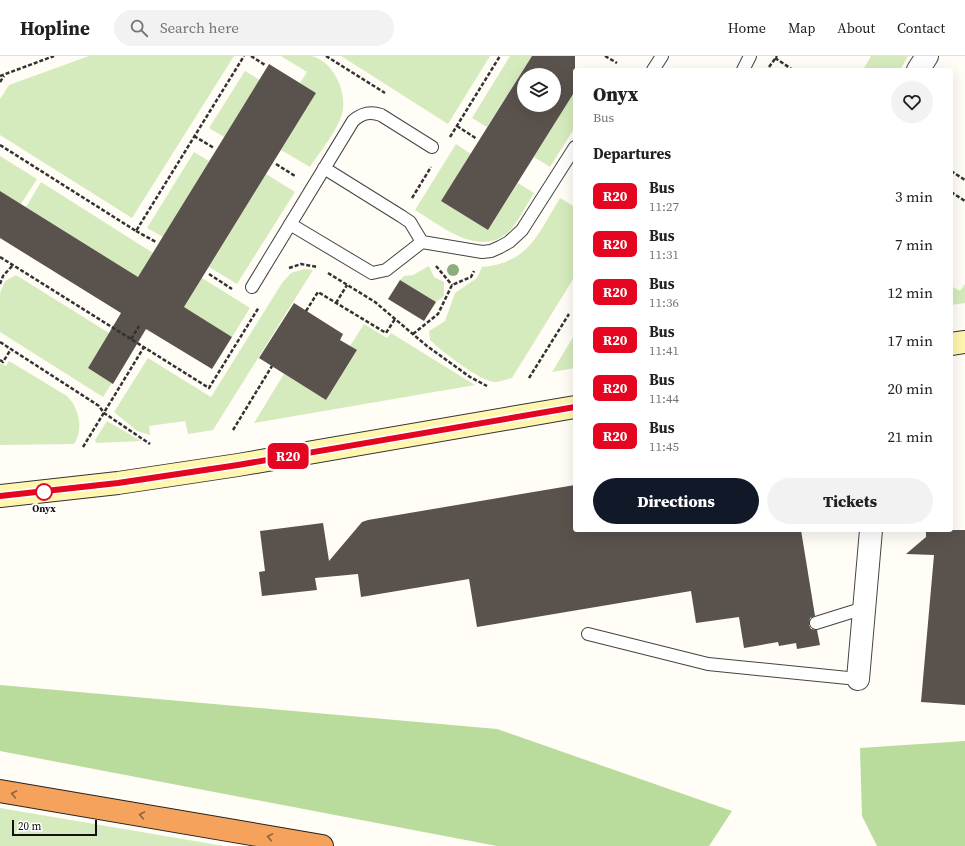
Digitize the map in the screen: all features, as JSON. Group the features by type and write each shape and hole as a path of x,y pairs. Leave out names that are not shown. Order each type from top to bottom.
{"highway":[{"path":"0,791 322,846"}],"main road":[{"path":"953,344 965,342"},
{"path":"0,496 118,483 230,466 573,407"}],"street":[{"path":"919,68 927,56"},
{"path":"858,679 871,532"}],"lane":[{"path":"654,68 662,56"},
{"path":"743,68 750,56"},
{"path":"252,287 353,121 359,115 366,113 381,115 432,148"},
{"path":"290,224 372,272 386,270 422,242 482,252 491,251 509,242 522,230 573,150"},
{"path":"324,168 410,222 422,242"},
{"path":"816,623 864,608"},
{"path":"588,634 708,664 858,679"}],"path":[{"path":"0,76 54,56"},
{"path":"136,231 244,56"},
{"path":"251,56 265,65"},
{"path":"448,140 500,56"},
{"path":"605,56 617,63"},
{"path":"769,68 776,57 790,68"},
{"path":"0,82 5,74"},
{"path":"457,126 477,139"},
{"path":"194,136 214,148"},
{"path":"0,145 136,231 156,242"},
{"path":"276,164 296,176"},
{"path":"411,199 432,166"},
{"path":"953,172 965,180"},
{"path":"953,193 965,201"},
{"path":"0,257 209,388 260,306"},
{"path":"433,262 452,286"},
{"path":"287,270 301,264 312,264 376,302 413,334 470,377 487,386"},
{"path":"413,334 438,314 452,286 471,277 477,264"},
{"path":"0,284 3,276 13,265"},
{"path":"336,303 347,285"},
{"path":"306,310 318,292 386,333 395,319"},
{"path":"529,378 569,314"},
{"path":"131,339 139,326"},
{"path":"0,342 99,406 104,413 150,444"},
{"path":"83,447 144,347"},
{"path":"0,360 3,362 11,349"},
{"path":"232,430 272,366"}],"green space":[{"path":"89,56 234,56 132,218 0,135 0,99 9,85"},
{"path":"281,56 312,56 320,59 333,72 341,90 343,109 339,123 310,167 281,150 316,93 300,83 307,72"},
{"path":"341,56 490,56 448,124"},
{"path":"510,56 532,56 524,68 517,68 517,80 487,127 472,118"},
{"path":"871,56 908,56 901,68 864,68"},
{"path":"245,71 260,80 224,137 209,128"},
{"path":"573,94 573,130 550,167 534,157"},
{"path":"456,144 471,154 441,201 488,230 518,183 534,193 519,219 502,237 489,242 464,238 438,225 415,210"},
{"path":"194,152 209,161 163,237 147,228"},
{"path":"0,156 37,179 21,204 0,191"},
{"path":"266,174 295,192 237,284 209,267"},
{"path":"41,182 153,253 138,277 26,207"},
{"path":"560,198 573,206 573,279 512,378 494,382 470,371 435,345 430,340 429,331 445,321 455,293 477,278 482,267 498,264 522,253 538,235"},
{"path":"429,266 434,277 444,282 444,296 436,302 400,280 404,276 413,275"},
{"path":"304,269 313,270 213,430 188,434 185,421 149,426 150,435 137,431 114,412 148,358 211,397 282,283 291,273"},
{"path":"16,275 109,333 88,368 112,383 103,397 0,332 0,293 5,281"},
{"path":"202,278 250,308 232,337 184,307"},
{"path":"965,284 965,303 953,305 953,287 960,291"},
{"path":"364,324 387,338 391,333 475,385 254,423 284,374 326,400 357,351 350,346"},
{"path":"573,337 573,368 552,372"},
{"path":"9,361 67,396 75,406 79,419 79,432 74,444 0,445 0,363 6,366"},
{"path":"107,421 141,441 96,443 95,440"},
{"path":"0,685 497,729 732,811 709,846 497,846 0,751"},
{"path":"965,741 965,846 877,846 862,816 860,748"},
{"path":"0,808 224,846 0,846"}],"building":[{"path":"532,56 575,56 575,68 573,68 573,94 488,230 441,201 517,80 517,112 561,112 561,68 524,68"},
{"path":"269,64 316,93 184,307 232,337 212,369 146,329 113,384 88,368 121,313 0,238 0,191 138,277"},
{"path":"400,280 436,302 424,321 388,299"},
{"path":"294,303 343,334 340,340 357,350 326,400 259,358"},
{"path":"573,485 573,532 801,532 815,616 810,618 809,625 811,629 817,630 820,645 797,649 796,643 779,646 778,642 744,648 739,617 696,623 691,591 477,627 469,579 361,597 358,574 315,578 317,590 262,596 259,572 265,571 260,531 323,523 329,561 362,522"},
{"path":"953,530 965,530 965,705 921,702 934,555 906,554 926,537 926,532 953,532"}],"bus line":[{"name":"R20","path":"0,496 118,483 238,465 573,407"}],"place":[{"name":"Onyx","path":"44,492"}]}
